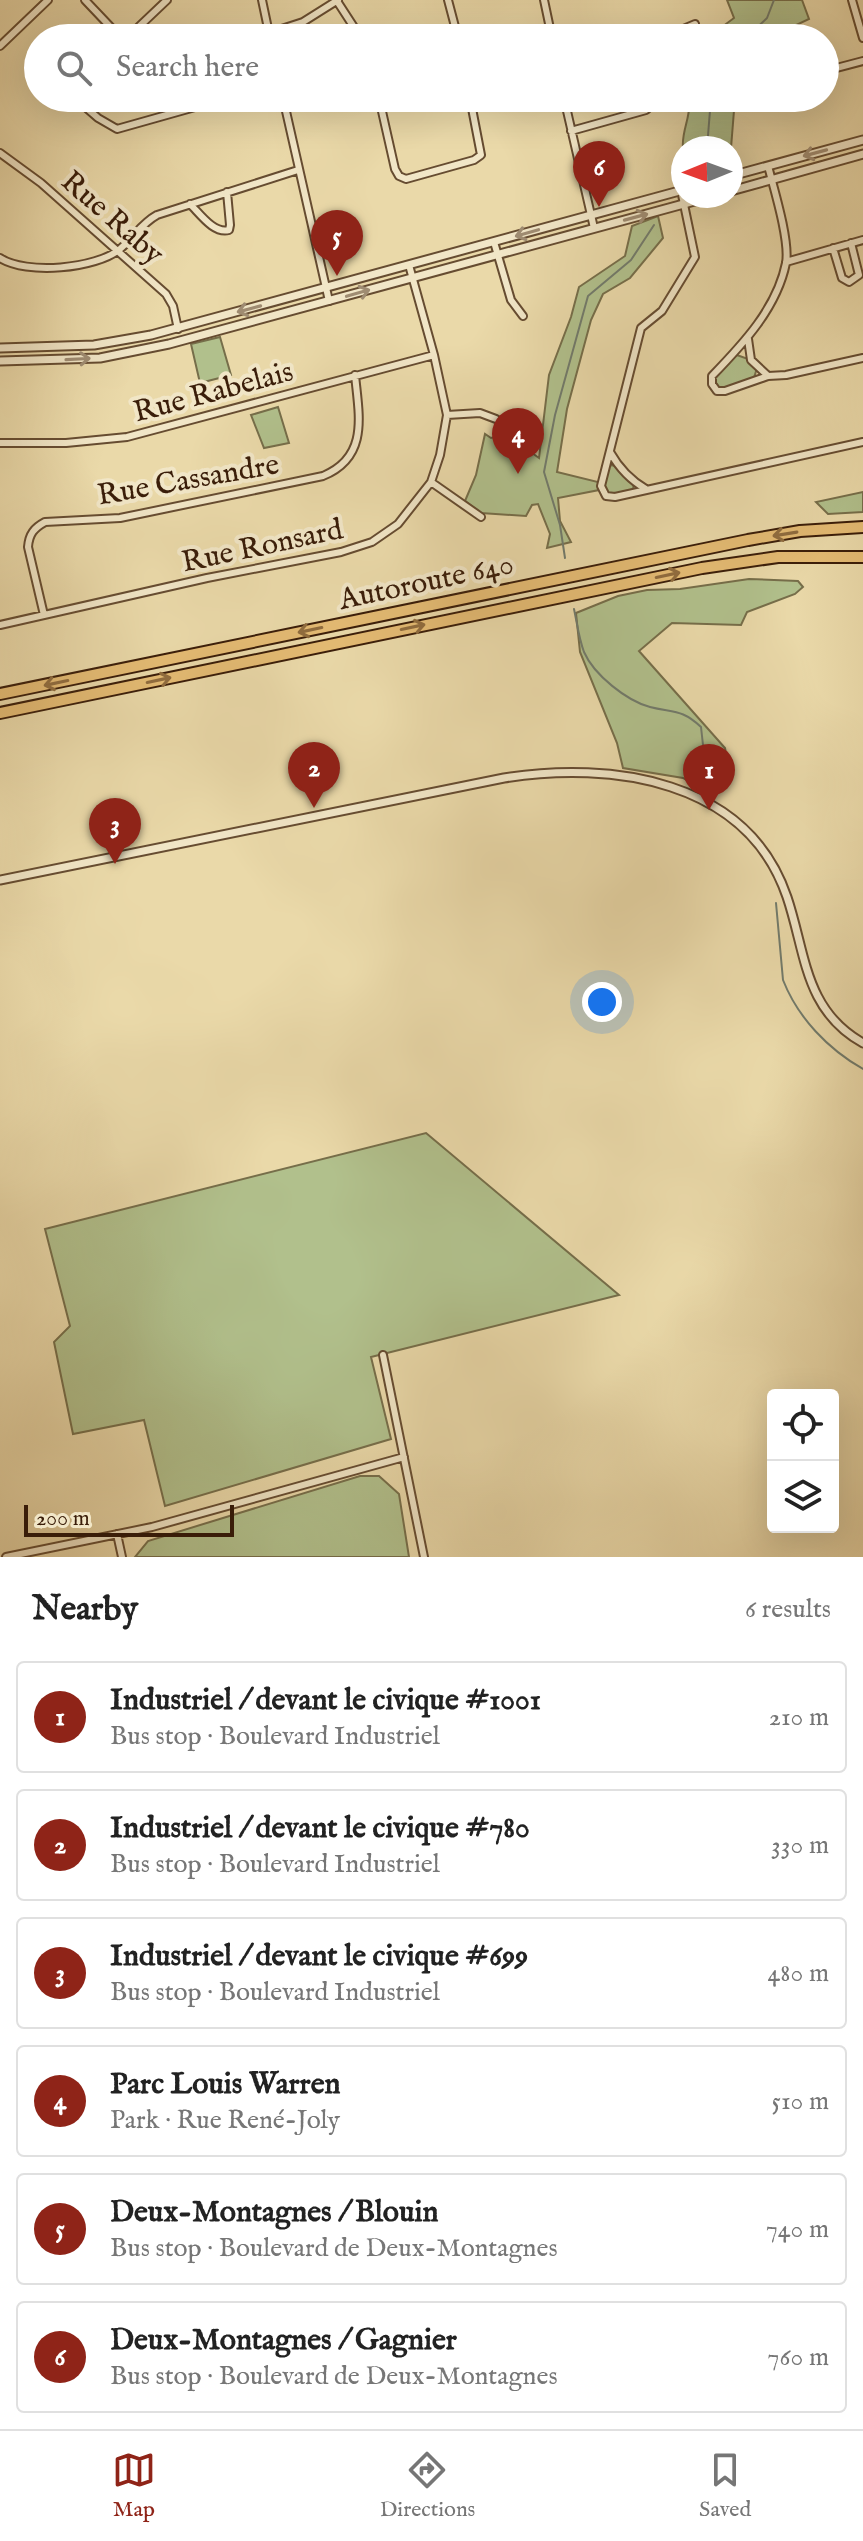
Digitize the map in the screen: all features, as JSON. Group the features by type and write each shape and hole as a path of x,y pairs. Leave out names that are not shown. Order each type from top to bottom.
{"highway":[{"name":"Autoroute 640","path":"0,694 748,540 813,530 863,527"},
{"name":"Autoroute 640","path":"0,713 702,568 778,557 863,557"}],"street":[{"path":"0,46 48,0"},
{"path":"85,0 108,24"},
{"path":"142,24 167,0"},
{"path":"262,0 267,24"},
{"path":"298,24 338,0 353,24"},
{"path":"448,0 454,24"},
{"path":"544,0 549,24"},
{"path":"852,0 863,38"},
{"path":"839,67 863,61"},
{"path":"91,112 117,129 177,112"},
{"path":"286,112 329,301"},
{"path":"382,112 395,169 399,176 406,179 474,160 481,155 473,112"},
{"path":"567,112 594,228"},
{"path":"571,131 639,112"},
{"path":"743,173 863,140"},
{"name":"Rue Raby","path":"0,153 41,183 166,294 173,306 178,329"},
{"path":"743,187 863,154"},
{"path":"768,166 786,262 774,296 748,339 712,376 712,384 717,391 725,391 768,376 863,358"},
{"path":"0,258 9,264 27,267 86,264 119,250 147,220 298,170"},
{"path":"190,204 218,231 225,232 230,225 227,192"},
{"path":"0,348 94,345 178,329 671,193"},
{"path":"0,361 100,358 169,344 671,207"},
{"path":"685,208 695,257 662,311 641,328 601,486 606,496 615,497 863,442"},
{"path":"786,262 863,240"},
{"path":"494,242 511,300 523,316"},
{"path":"833,248 842,278 853,281 859,275 851,243"},
{"name":"Rue Ronsard","path":"0,625 351,549 372,542 398,524 431,482 440,455 447,415 409,265"},
{"path":"748,339 751,360 768,376"},
{"name":"Rue Rabelais","path":"0,443 66,443 127,437 434,355"},
{"name":"Rue Cassandre","path":"44,615 28,547 29,537 36,527 45,522 120,518 336,471 347,462 360,428 355,375"},
{"path":"447,415 480,413 496,419"},
{"path":"610,451 618,466 646,489"},
{"path":"431,482 481,517"},
{"path":"0,880 515,776 574,772 636,777 675,787 707,802 731,818 757,844 783,887 803,963 817,996 841,1027 863,1043"},
{"path":"383,1355 424,1557"},
{"path":"6,1557 117,1534 404,1457"},
{"path":"117,1534 122,1557"}],"green space":[{"path":"727,0 802,0 809,19 798,24 726,24 734,18"},
{"path":"689,112 734,112 732,136 684,136"},
{"path":"658,216 663,238 630,278 603,294 591,320 567,409 557,472 598,482 600,486 608,465 618,466 634,482 633,490 606,496 601,487 599,490 558,498 560,521 571,542 547,548 550,534 538,504 532,505 526,516 481,513 465,501 476,475 485,434 491,438 506,434 539,458 549,375 579,287 625,256 632,226"},
{"path":"220,337 231,375 200,383 191,344"},
{"path":"734,354 751,360 757,368 753,381 717,391 712,376"},
{"path":"278,407 289,443 264,448 251,415"},
{"path":"863,492 863,512 828,514 816,502"},
{"path":"749,579 798,581 803,587 795,594 747,612 741,625 672,623 639,651 725,748 729,768 712,795 683,778 623,768 617,743 580,652 576,613 618,596 647,590 680,589"},
{"path":"426,1133 619,1295 371,1357 391,1439 165,1506 144,1420 73,1434 54,1342 70,1326 45,1229"},
{"path":"360,1476 379,1476 399,1494 409,1557 135,1557 148,1541"}],"waterway":[{"path":"761,24 767,18 774,0"},
{"path":"708,136 710,112"},
{"path":"565,558 560,525 544,472 555,415 588,296 631,260 654,225"},
{"path":"574,609 584,652 603,678 631,699 650,707 683,714 701,727 704,754 699,767 716,778 710,788"},
{"path":"776,903 783,980 789,994 806,1020 826,1042 863,1069"}],"place":[{"name":"Deux-Montagnes / Gagnier","path":"599,207"},
{"name":"Deux-Montagnes / Blouin","path":"337,276"},
{"name":"Parc Louis Warren","path":"518,474"},
{"name":"Industriel / devant le civique #780","path":"314,808"},
{"name":"Industriel / devant le civique #1001","path":"709,810"},
{"name":"Industriel / devant le civique #699","path":"115,864"}]}
